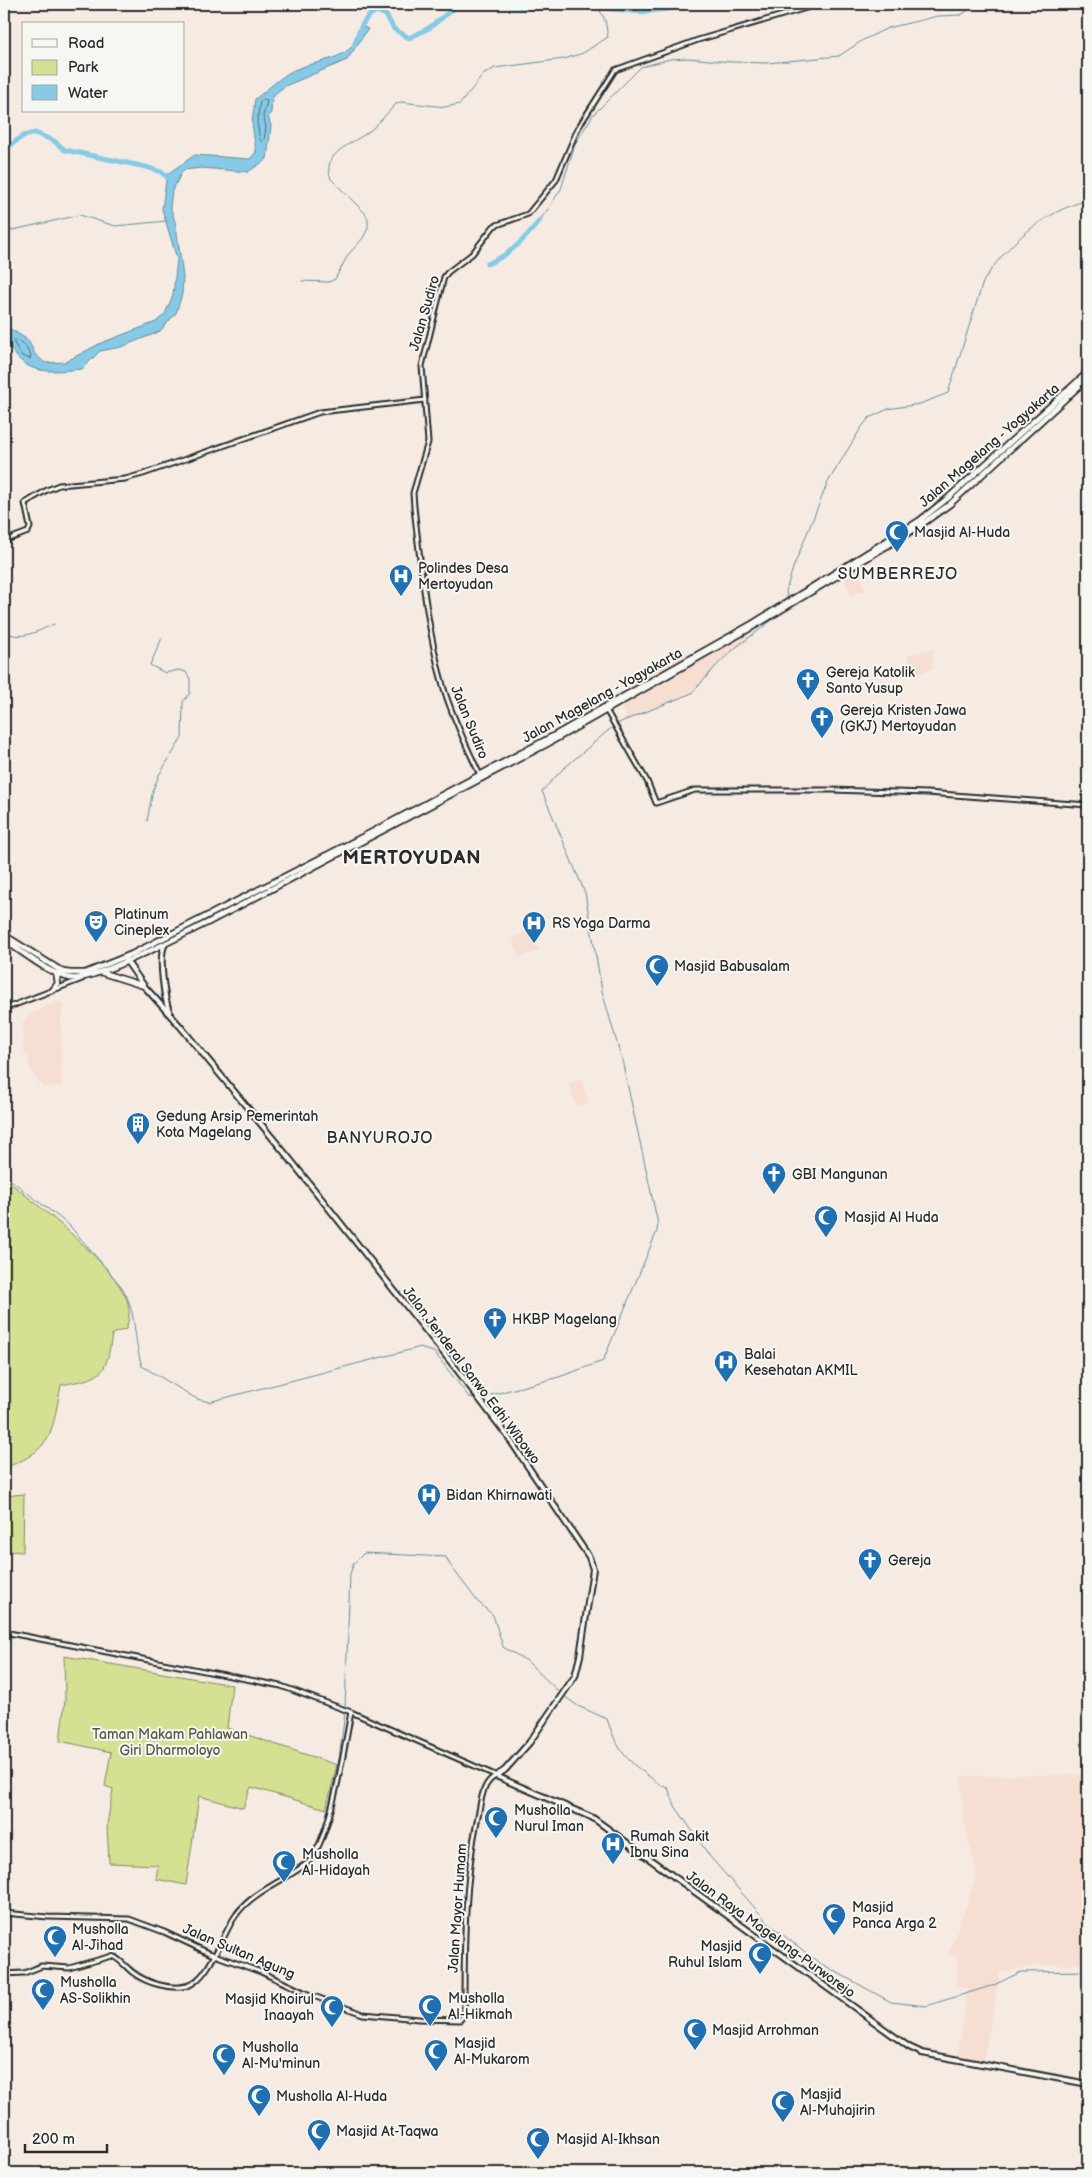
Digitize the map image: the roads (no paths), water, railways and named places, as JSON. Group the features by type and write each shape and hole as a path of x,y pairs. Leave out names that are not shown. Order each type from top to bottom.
{"highway":[{"name":"Jalan Magelang - Yogyakarta","path":"85,975 100,972 480,775 786,607 796,596 891,541 937,507 1088,372"},
{"name":"Jalan Magelang - Yogyakarta","path":"85,975 160,946 496,772 752,625 945,508 1088,378"},
{"path":"5,939 63,972 85,975"},
{"path":"5,939 56,973 67,978 73,979 85,975"},
{"path":"100,972 144,986"},
{"path":"53,990 58,981 56,973"}],"main road":[{"path":"162,953 164,945 168,942"},
{"path":"151,945 157,944 160,946"},
{"name":"Jalan Jenderal Sarwo Edhi Wibowo","path":"160,946 166,998 172,1017"},
{"name":"Jalan Jenderal Sarwo Edhi Wibowo","path":"125,959 144,986 172,1017 334,1215 506,1434 571,1529 593,1565 578,1669 575,1676 530,1743 505,1770 496,1776"},
{"path":"158,1003 163,1002 166,998"},
{"name":"Jalan Raya Magelang-Purworejo","path":"496,1776 593,1818 908,2047 922,2053 1088,2084"}],"street":[{"name":"Jalan Sudiro","path":"480,775 445,690 427,617 413,495 428,444 422,364 445,275 470,256 494,226 524,216 543,196 560,174 578,128 615,70 698,40 820,4"},
{"path":"1082,4 1088,11"},
{"path":"4,541 28,531 25,503 53,487 134,477 323,411 425,400"},
{"path":"606,710 647,781 656,803 695,790 718,789 885,791 1088,805"},
{"path":"63,972 67,978 64,986"},
{"path":"4,1009 64,986 85,975"},
{"path":"64,986 73,979"},
{"name":"Jalan Raya Magelang-Purworejo","path":"4,1632 264,1682 303,1693 496,1776"},
{"path":"4,1974 24,1973 42,1966 69,1968 112,1956 145,1980 169,1986 182,1986 188,1985 195,1980 209,1966 212,1954 242,1908 306,1865 315,1855 323,1836 335,1790 348,1712"},
{"name":"Jalan Mayor Humam","path":"463,2018 463,1966 468,1868 486,1784 496,1776"},
{"name":"Jalan Sultan Agung","path":"4,1912 48,1917 129,1919 164,1932 212,1954 266,1974 308,1994 363,2014 419,2020 458,2020 463,2018"}],"water":[{"path":"360,25 368,29 347,60 285,86 272,99 271,113 268,116 271,126 267,159 248,172 202,168 183,170 172,191 170,206 176,225 183,277 182,294 176,313 159,332 121,347 100,351 82,369 43,370 26,365 18,359 7,341 4,325 28,340 35,354 45,363 65,362 101,343 156,322 165,314 173,295 177,259 162,209 167,174 195,155 250,159 256,152 252,123 255,99 292,71 344,53 358,37"}],"waterway":[{"path":"354,46 359,30 364,22 376,11 386,15 394,29 409,38 429,28 458,5 463,4"},
{"path":"490,4 540,8 570,4 641,12 675,8 678,4"},
{"path":"550,206 561,189 575,144 593,115 641,67 670,59 687,58 767,63 839,56 863,40 888,28 938,16 961,15 977,4"},
{"path":"302,281 329,282 335,279 348,255 363,238 368,228 368,219 365,213 331,179 330,162 340,150 372,129 396,104 401,102 445,107 460,104 483,75 495,68 564,59 583,53 608,37 605,20 598,7"},
{"path":"4,150 23,136 35,133 54,141 65,150 146,167 161,172 171,180"},
{"path":"788,601 786,591 793,568 828,482 861,428 869,418 888,409 920,404 948,393 983,282 992,268 1015,242 1042,221 1072,205 1088,200"},
{"path":"540,220 548,209"},
{"path":"4,232 80,215 115,226 167,221"},
{"path":"487,264 503,256 516,246 540,220"},
{"path":"480,1398 559,1377 603,1361 657,1231 658,1224 622,1060 602,991 585,893 542,791 563,769 616,724 692,693 735,648 787,609"},
{"path":"4,631 16,636 29,634 54,624"},
{"path":"147,821 153,790 159,775 182,738 183,702 190,693 190,679 186,672 179,670 165,673 150,665 162,638"},
{"path":"4,1175 69,1225 121,1286 130,1305 142,1366 197,1399 209,1402 421,1347 434,1352 469,1397 477,1399"},
{"path":"345,1708 350,1574 354,1563 364,1553 446,1557 478,1602 493,1615 503,1647 527,1661 560,1693"},
{"path":"564,1696 578,1706 607,1719 617,1743 627,1758 662,1786 668,1788 675,1806 711,1858 769,1924 818,1962 891,2002 926,2006 994,1985 1021,1972 1088,1971"},
{"path":"324,1829 339,1759 345,1712"},
{"path":"260,1891 315,1851"},
{"path":"229,1923 236,1909 256,1893"},
{"path":"102,1957 117,1954 140,1973 158,1982 168,1984 189,1981 205,1968"},
{"path":"4,1971 25,1970 39,1963 69,1966 81,1963"}],"place":[{"name":"Masjid Al-Huda","path":"897,553"},
{"name":"Polindes Desa Mertoyudan","path":"401,597"},
{"name":"Gereja Katolik Santo Yusup","path":"808,701"},
{"name":"Gereja Kristen Jawa (GKJ) Mertoyudan","path":"822,739"},
{"name":"Platinum Cineplex","path":"96,943"},
{"name":"RS Yoga Darma","path":"534,944"},
{"name":"Masjid Babusalam","path":"657,987"},
{"name":"Gedung Arsip Pemerintah Kota Magelang","path":"138,1145"},
{"name":"GBI Mangunan","path":"774,1195"},
{"name":"Masjid Al Huda","path":"826,1238"},
{"name":"HKBP Magelang","path":"495,1340"},
{"name":"Balai Kesehatan AKMIL","path":"726,1383"},
{"name":"Bidan Khirnawati","path":"429,1516"},
{"name":"Gereja","path":"870,1581"},
{"name":"Musholla Nurul Iman","path":"496,1839"},
{"name":"Rumah Sakit Ibnu Sina","path":"613,1865"},
{"name":"Musholla Al-Hidayah","path":"284,1883"},
{"name":"Masjid Panca Arga 2","path":"834,1936"},
{"name":"Musholla Al-Jihad","path":"55,1958"},
{"name":"Masjid Ruhul Islam","path":"760,1975"},
{"name":"Musholla AS-Solikhin","path":"43,2011"},
{"name":"Musholla Al-Hikmah","path":"430,2027"},
{"name":"Masjid Khoirul Inaayah","path":"332,2028"},
{"name":"Masjid Arrohman","path":"695,2051"},
{"name":"Masjid Al-Mukarom","path":"436,2072"},
{"name":"Musholla Al-Mu'minun","path":"224,2076"},
{"name":"Musholla Al-Huda","path":"259,2117"},
{"name":"Masjid Al-Muhajirin","path":"783,2123"},
{"name":"Masjid At-Taqwa","path":"319,2152"},
{"name":"Masjid Al-Ikhsan","path":"538,2160"}],"district":[{"name":"SUMBERREJO","path":"898,573"},
{"name":"MERTOYUDAN","path":"412,857"},
{"name":"BANYUROJO","path":"380,1137"}],"park label":[{"name":"Taman Makam Pahlawan Giri Dharmoloyo","path":"170,1742"}]}
